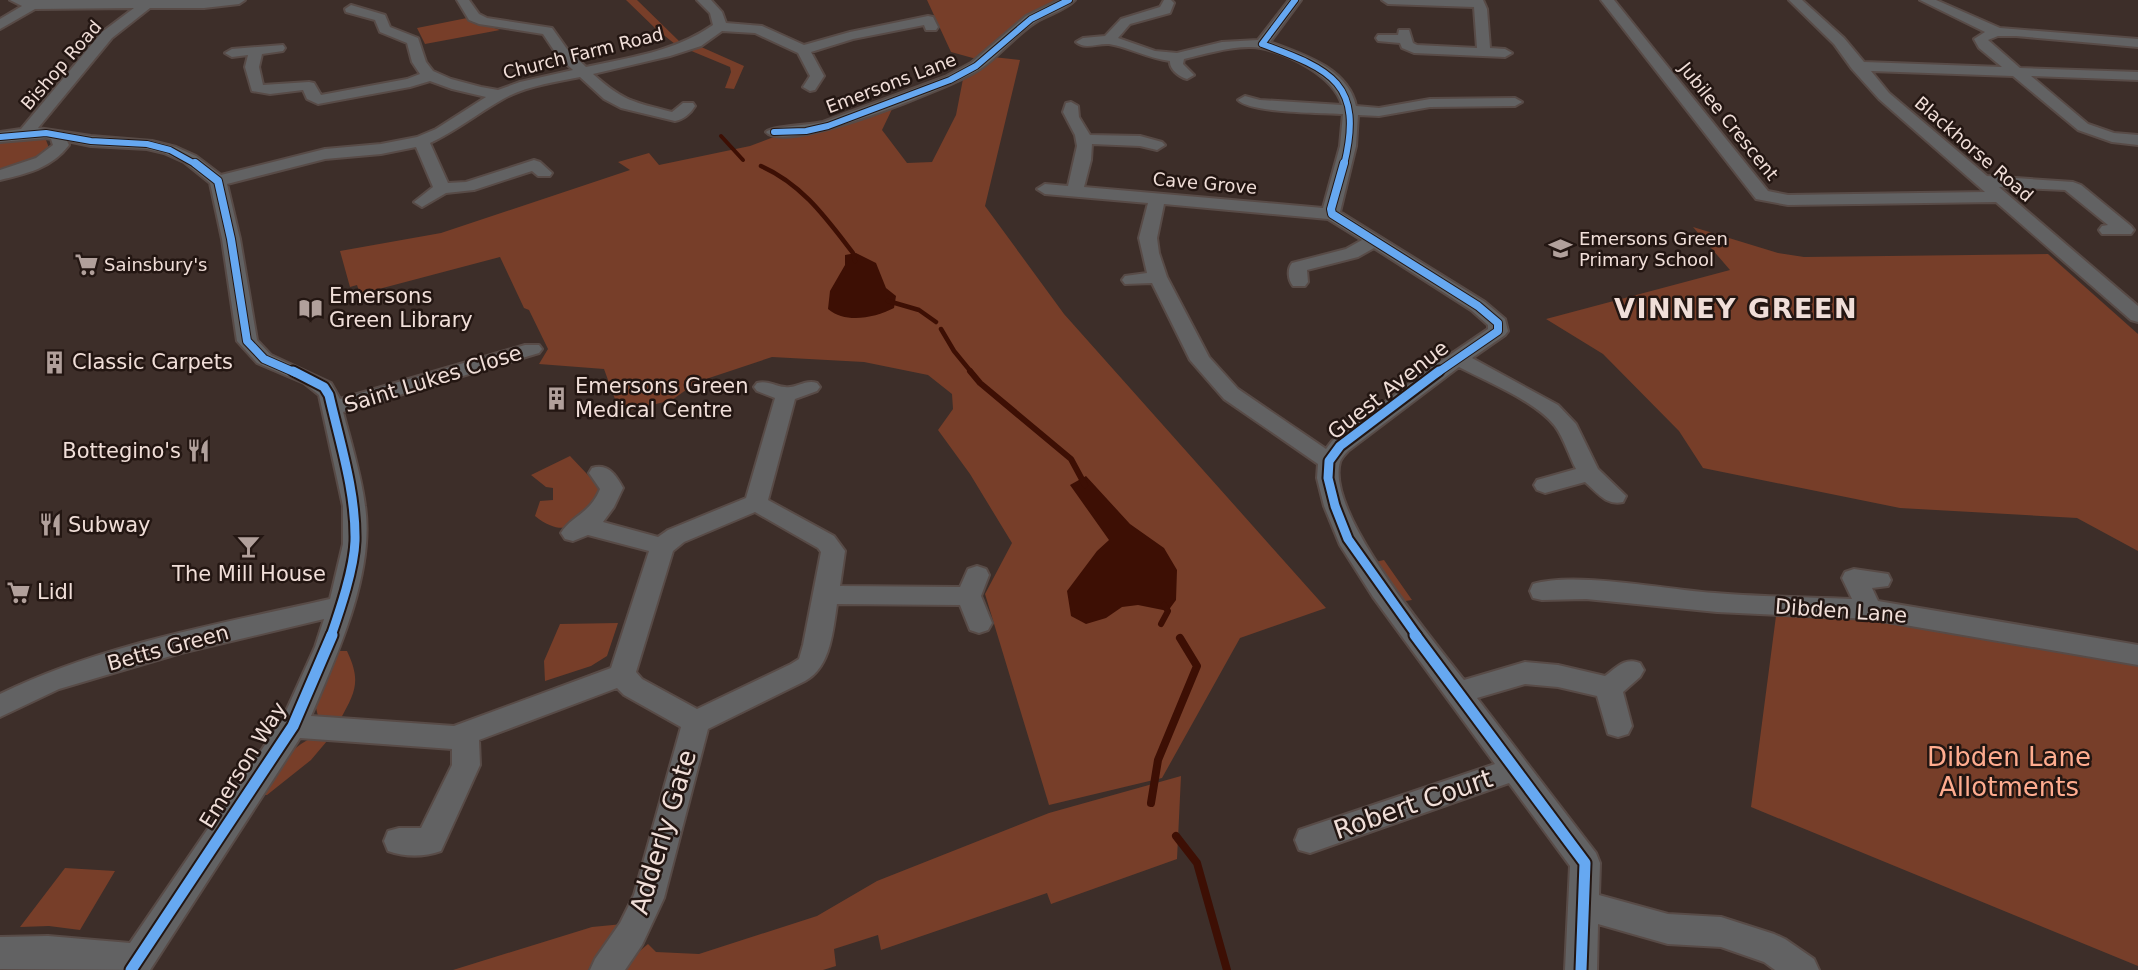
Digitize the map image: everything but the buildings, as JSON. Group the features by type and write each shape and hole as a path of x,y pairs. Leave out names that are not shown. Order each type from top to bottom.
{"street":[{"path":"16,0 32,5"},
{"path":"147,4 239,0"},
{"path":"463,0 474,16 484,21 547,31 562,52 609,96 626,105 670,122 688,106"},
{"path":"703,0 715,10 720,19 719,27 758,29 804,51 817,76 816,88 794,90"},
{"name":"Emersons Lane","path":"774,132 806,131 828,126 956,77 983,61 1031,19 1069,0"},
{"path":"1262,44 1294,0"},
{"path":"1388,0 1479,2 1483,14 1480,42 1485,52"},
{"name":"Jubilee Crescent","path":"1607,0 1762,195 1788,200 1998,197"},
{"name":"Blackhorse Road","path":"1795,0 1839,41 1857,66 1884,96 2138,316"},
{"path":"1926,0 1997,32"},
{"name":"Bishop Road","path":"32,5 147,4"},
{"name":"Bishop Road","path":"26,133 107,35 147,4"},
{"path":"0,25 32,5"},
{"path":"392,6 358,10 380,18 385,29 412,40 423,69 432,75 454,85 499,95"},
{"path":"1110,40 1114,30 1124,21 1169,9"},
{"path":"804,51 850,36 929,21"},
{"name":"Church Farm Road","path":"218,181 326,154 381,149 421,141 441,132 499,95 525,85 680,49 711,34 719,27"},
{"path":"2138,43 1997,32 1981,39 1984,45 2083,127 2112,137 2138,140"},
{"path":"1383,38 1405,36 1407,45 1414,49 1505,53"},
{"path":"1083,42 1110,40 1153,55 1177,57 1222,46 1262,44 1310,62 1331,75 1343,87 1350,100 1352,112 1347,153 1331,209 1332,214"},
{"path":"232,53 278,48"},
{"path":"256,51 252,67 257,88 272,90 301,85 309,86 312,96 318,100 410,83 432,75"},
{"path":"1177,57 1176,65 1187,75"},
{"path":"1857,66 2138,76"},
{"path":"1430,103 1445,120"},
{"path":"1253,105 1352,112 1379,112 1430,103 1508,105"},
{"path":"1071,106 1070,116 1084,139"},
{"path":"0,137 26,133 53,134 120,143 147,144 170,150 190,159 218,181"},
{"path":"44,160 56,153 61,146 53,134"},
{"name":"Cave Grove","path":"1148,140 1084,139 1084,160 1060,194 1157,198 1332,214"},
{"path":"421,141 442,188"},
{"path":"0,175 44,160 120,143"},
{"path":"422,202 442,188 468,187 534,165 544,173"},
{"name":"Emerson Way","path":"134,965 292,726 328,647 356,544 354,506 334,408 324,387 264,359 247,341 231,239 218,181"},
{"path":"1980,181 2067,185 2075,188 2125,231 2108,230"},
{"path":"1157,198 1148,238 1150,253 1158,277 1200,360 1231,394 1329,461"},
{"name":"Guest Avenue","path":"1332,214 1478,306 1498,323 1498,331 1340,446 1329,461 1328,478 1335,506 1348,539 1383,590 1585,863 1581,970"},
{"path":"1293,270 1352,253 1374,241"},
{"path":"1131,280 1158,277"},
{"name":"Saint Lukes Close","path":"334,408 532,349"},
{"path":"1458,358 1551,410 1565,424 1589,473 1615,496"},
{"path":"764,387 786,395 810,387"},
{"path":"292,726 454,738 465,736 622,675 662,546 676,536 756,503 786,395"},
{"path":"600,473 612,488 609,497 580,529 662,546"},
{"path":"1545,485 1589,473"},
{"name":"Adderly Gate","path":"606,970 631,934 649,898 696,722 808,666 826,595 833,551 826,542 756,503"},
{"path":"1870,609 1854,578 1879,580"},
{"path":"826,595 973,586 979,623"},
{"name":"Dibden Lane","path":"1542,591 1586,590 1717,603 1870,609 2138,655"},
{"name":"Betts Green","path":"0,706 51,681 170,646 341,606"},
{"path":"1609,688 1631,670"},
{"path":"1460,692 1525,673 1558,676 1609,688"},
{"name":"Adderly Gate","path":"622,675 633,687 696,722"},
{"path":"1609,688 1618,726"},
{"path":"399,841 430,841 466,765 465,736"},
{"name":"Robert Court","path":"1310,840 1515,769"},
{"path":"1584,906 1668,928 1721,932 1774,950 1803,970"},
{"path":"0,954 48,952 134,965"}],"green space":[{"path":"626,0 637,0 680,42 675,44"},
{"path":"927,0 1053,0 1061,3 980,60 951,52"},
{"path":"467,18 500,30 425,44 417,28"},
{"path":"699,46 744,66 734,89 725,88 731,72 730,67 689,50"},
{"path":"993,57 1020,60 985,206 1064,314 1326,608 1240,638 1162,778 1049,805 985,594 1012,543 970,474 938,430 953,409 952,394 928,375 864,362 772,357 697,382 672,400 620,413 604,369 539,364 548,349 529,310 524,308 500,257 360,294 357,285 350,287 340,251 441,233 630,170 618,162 649,153 659,165 750,146 779,135 830,130 894,105 882,130 907,163 932,162 956,115 963,79 985,66"},
{"path":"37,138 46,140 49,148 44,153 26,163 0,171 0,141"},
{"path":"1693,227 1778,253 1804,257 2048,254 2138,334 2138,551 2077,518 1900,508 1703,468 1679,431 1603,354 1546,319 1730,270"},
{"path":"570,456 604,492 582,519 566,527 557,527 535,516 540,501 553,500 553,488 546,487 531,475"},
{"path":"1384,560 1412,600 1399,602 1391,590 1392,584 1375,562"},
{"name":"Dibden Lane Allotments","path":"1776,616 1856,616 2138,663 2138,966 1751,807"},
{"path":"618,623 607,656 591,666 545,681 544,661 560,624"},
{"path":"339,651 347,651 355,678 353,693 340,720 318,716 315,704"},
{"path":"319,735 327,741 311,760 267,795 261,795 291,752 299,745"},
{"path":"1181,776 1177,859 1051,904 1047,893 881,950 878,935 834,949 836,966 823,970 617,970 648,944 656,952 699,954 817,916 877,881 1049,813"},
{"path":"65,868 115,871 80,930 49,926 20,927"},
{"path":"623,924 588,970 453,970 592,927"}],"shaded area":[{"path":"856,253 876,263 886,288 896,296 894,308 860,318 843,317 828,309 830,291 845,265 845,255"},
{"path":"1086,476 1130,524 1164,548 1177,570 1176,600 1168,611 1138,605 1122,607 1106,618 1086,624 1071,616 1067,591 1097,551 1109,540 1070,485"}],"waterway":[{"path":"721,136 743,160"},
{"path":"761,166 789,182 812,203 853,253 855,261"},
{"path":"888,301 919,310 936,322"},
{"path":"941,329 954,351 972,373"},
{"path":"970,371 980,383 1071,459 1085,485"},
{"path":"1161,624 1168,611 1164,605"},
{"path":"1151,803 1158,760 1197,666 1180,638"},
{"path":"1176,836 1197,863 1227,970"}],"cycle path":[{"path":"774,132 806,131 828,126 950,80 976,66 1031,19 1069,0"},
{"path":"1295,0 1262,44 1297,57 1323,71 1340,85 1349,103 1351,123 1348,146 1331,209 1332,214 1478,306 1498,323 1498,331 1439,371 1340,446 1329,461 1328,478 1335,506 1348,539 1382,590 1585,863 1581,970"},
{"path":"0,137 46,133 91,141 147,144 170,150 190,159 218,181 231,239 247,341 264,359 324,387 329,395 354,506 355,544 341,606 328,647 293,726 131,970"}],"place":[{"name":"Emersons Green Primary School","path":"1561,248"},
{"name":"Sainsbury's","path":"86,264"},
{"name":"Emersons Green Library","path":"311,308"},
{"name":"Classic Carpets","path":"54,362"},
{"name":"Emersons Green Medical Centre","path":"557,398"},
{"name":"Bottegino's","path":"199,451"},
{"name":"Subway","path":"50,525"},
{"name":"The Mill House","path":"249,546"},
{"name":"Lidl","path":"19,592"}],"district":[{"name":"VINNEY GREEN","path":"1736,308"}]}
